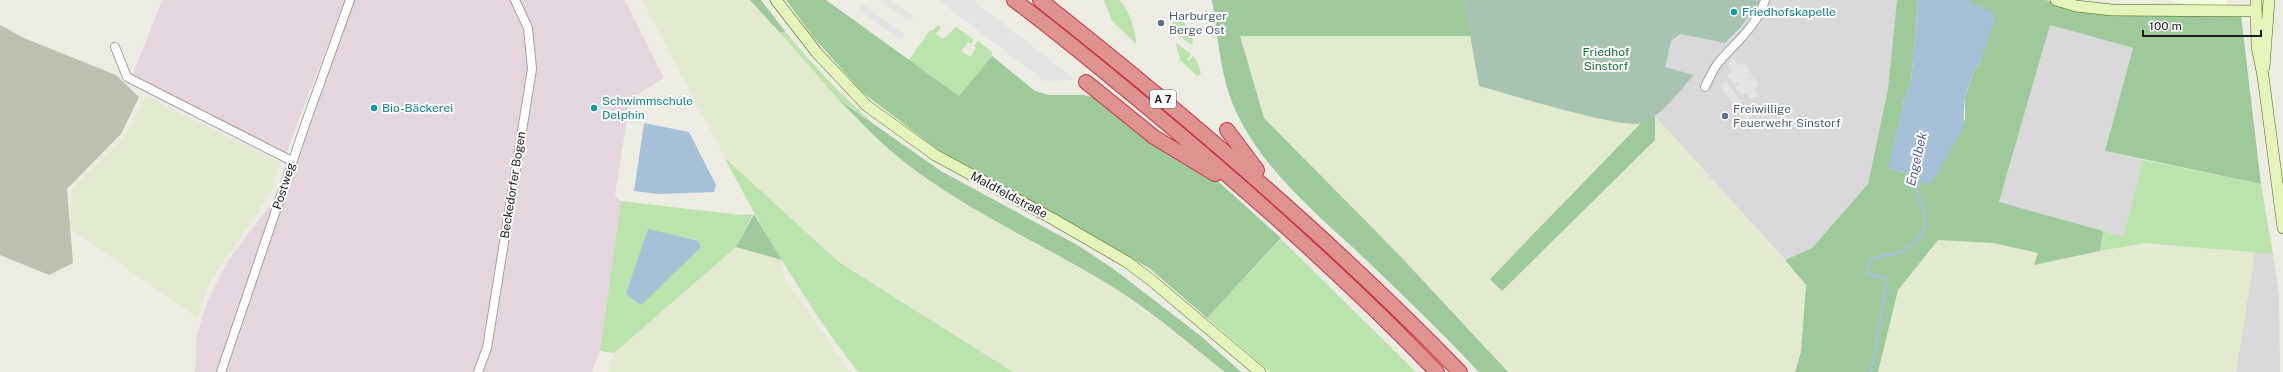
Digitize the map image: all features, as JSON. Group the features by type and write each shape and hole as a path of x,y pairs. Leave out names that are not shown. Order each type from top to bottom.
{"highway":[{"name":"A 7","path":"1014,0 1099,66 1255,198 1358,294 1437,372"},
{"name":"A 7","path":"1040,0 1119,62 1283,202 1368,281 1460,372"},
{"path":"1086,82 1154,137 1255,198"},
{"path":"1227,130 1245,156 1283,202"}],"main road":[{"name":"Maldfeldstraße","path":"776,0 816,53 867,106 935,155 1053,219 1127,262 1151,280 1260,372"},
{"path":"2056,0 2092,8 2150,5 2256,5 2257,47 2263,76 2283,228"},
{"path":"2263,76 2269,0"}],"street":[{"name":"Postweg","path":"221,372 292,161 350,0"},
{"name":"Beckedorfer Bogen","path":"478,372 487,348 532,68 528,28 515,0"},
{"path":"1705,87 1718,63 1742,39 1754,23 1765,0"},
{"path":"115,47 127,77 292,161"}],"shaded area":[{"path":"162,0 345,0 286,154 133,74"},
{"path":"346,0 625,0 664,78 630,99 615,195 621,201 600,351 592,372 195,372 197,334 208,300 227,262 281,191"},
{"path":"642,0 750,0 839,100 903,161 934,183 987,216 1119,291 1225,372 1013,372 839,261 724,156"},
{"path":"890,0 914,17 909,21 880,1"},
{"path":"938,0 973,0 1075,79 1050,82 1044,81"},
{"path":"1759,0 1897,0 1888,89 1868,184 1812,248 1785,260 1655,116 1693,75 1664,67 1671,41 1680,34 1725,43 1740,28"},
{"path":"2167,0 2227,0 2226,5 2188,5"},
{"path":"861,3 905,34 901,41 857,9"},
{"path":"0,25 24,38 116,75 139,97 121,134 67,189 73,263 49,275 0,255"},
{"path":"2050,25 2133,48 2105,151 2143,160 2123,237 1999,203"},
{"path":"1240,36 1471,36 1479,86 1557,108 1625,123 1641,123 1490,279 1502,291 1655,140 1655,116 1806,285 1801,352 1795,372 1508,372 1402,258 1264,118"},
{"path":"1733,58 1739,66 1743,62 1753,76 1747,80 1748,81 1754,77 1759,85 1754,89 1758,95 1751,100 1747,93 1742,96 1735,87 1739,84 1738,82 1734,85 1727,75 1732,71 1727,65"},
{"path":"1726,81 1751,116 1746,120 1720,85"},
{"path":"145,96 280,162 271,193 209,284 198,318 70,229 72,188 126,134"},
{"path":"1938,240 1993,243 2038,253 2035,264 2145,243 2255,252 2236,372 1878,372 1898,290"},
{"path":"736,247 782,260 784,277 850,372 608,372 614,353"},
{"path":"2255,252 2273,254 2279,294 2280,372 2236,372"}],"green space":[{"path":"750,0 761,0 785,31 780,33"},
{"path":"786,0 826,0 959,96 992,56 1035,91 1049,95 1083,95 1097,98 1149,140 1220,183 1281,238 1207,318 1149,268 937,149 863,93 813,37"},
{"path":"1104,0 1119,0 1126,8 1135,33 1136,44 1112,21"},
{"path":"1212,0 1464,0 1471,36 1240,36 1264,118 1402,258 1508,372 1479,372 1292,189 1259,151 1245,129 1229,94 1222,68"},
{"name":"Friedhof Sinstorf","path":"1464,0 1760,1 1740,28 1725,43 1680,34 1671,41 1665,67 1694,75 1664,109 1642,123 1631,124 1589,116 1537,103 1479,86"},
{"path":"1897,0 1918,0 1911,81 1903,103 1889,169 1905,173 1918,183 1927,182 1965,119 1965,96 1974,71 1982,57 1968,3 1964,0 2046,0 2058,4 2241,15 2261,184 2105,151 2133,48 2050,25 1999,202 2103,231 2100,251 2034,265 2038,253 1993,243 1938,240 1898,290 1878,372 1795,372 1801,352 1806,285 1785,260 1812,248 1868,184 1888,89"},
{"path":"1178,16 1187,26 1191,34 1193,41 1192,45 1169,29"},
{"path":"938,25 941,27 936,34 943,39 956,27 974,40 971,44 968,42 961,51 970,57 976,48 974,46 978,41 992,52 992,56 959,96 909,60 930,30 932,31"},
{"path":"785,31 828,80 875,125 839,100 780,33"},
{"path":"1176,43 1191,54 1187,60 1189,61 1193,56 1197,61 1201,73 1199,75 1197,76 1180,60"},
{"path":"839,100 941,171 1079,246 1115,270 1202,337 1241,372 1225,372 1159,320 1119,291 982,213 928,180 886,147"},
{"path":"1655,116 1655,140 1502,291 1490,279 1641,123"},
{"path":"724,157 839,262 1013,372 858,372 821,321 786,268"},
{"path":"2143,160 2261,184 2273,254 2145,243 2100,251 2103,231 2123,237"},
{"path":"621,201 740,215 753,214 736,247 614,353 600,351"},
{"path":"754,214 782,260 736,247"},
{"path":"1281,239 1416,372 1270,372 1207,318"}],"water":[{"path":"1918,0 1964,0 1991,11 1995,19 1982,57 1974,71 1965,95 1963,128 1932,183 1918,183 1909,174 1888,169 1903,103 1911,81"},
{"path":"644,123 689,132 716,185 714,192 658,194 634,191"},
{"path":"648,229 698,241 701,247 641,305 626,294"}],"waterway":[{"name":"Engelbek","path":"1968,6 1969,0"},
{"name":"Engelbek","path":"1870,372 1878,338 1887,281 1884,277 1871,275 1867,272 1871,260 1877,257 1901,252 1913,244 1922,233 1925,220 1918,193 1919,180"}],"place":[{"name":"Friedhofskapelle","path":"1734,12"},
{"name":"Harburger Berge Ost","path":"1161,23"},
{"name":"Bio-Bäckerei","path":"374,108"},
{"name":"Schwimmschule Delphin","path":"594,108"},
{"name":"Freiwillige Feuerwehr Sinstorf","path":"1725,116"}]}
